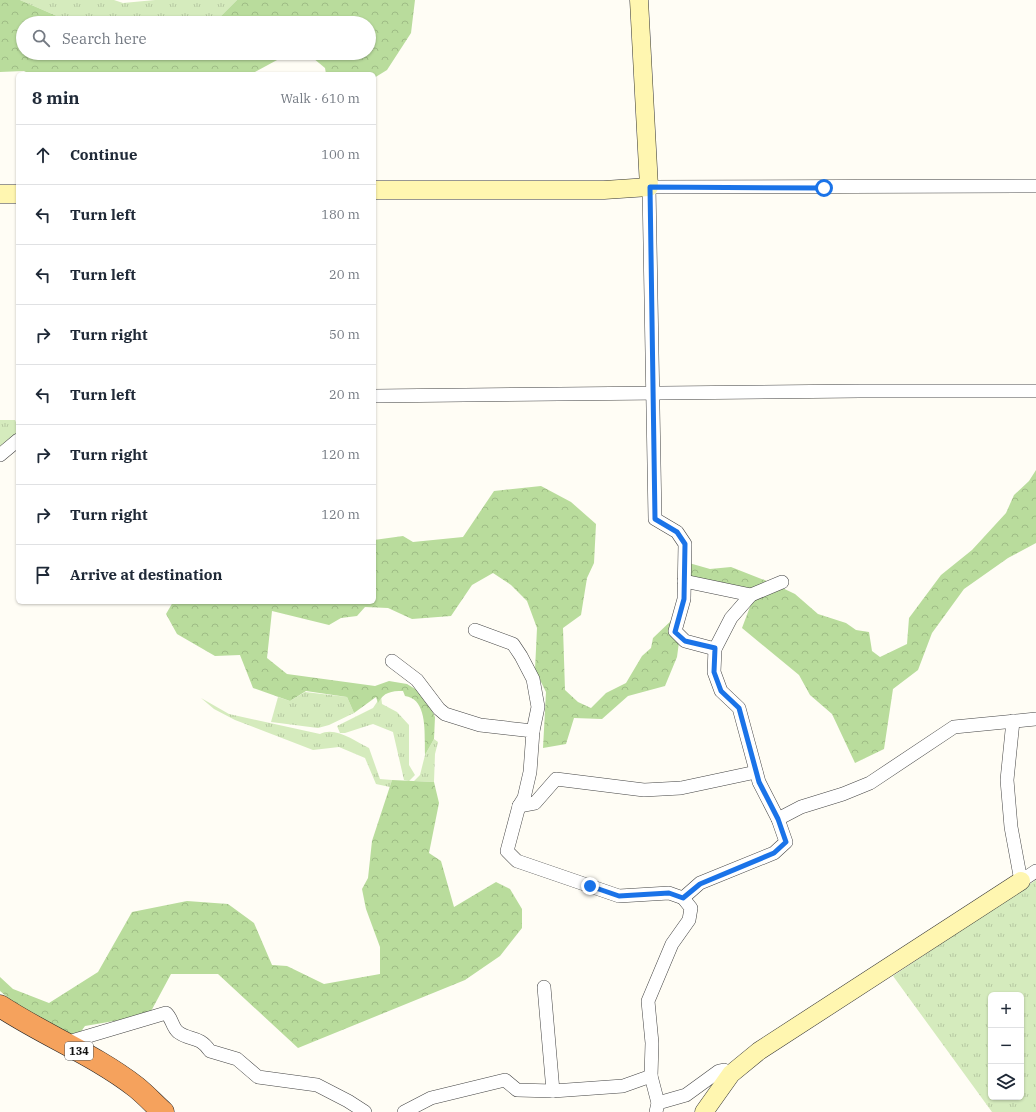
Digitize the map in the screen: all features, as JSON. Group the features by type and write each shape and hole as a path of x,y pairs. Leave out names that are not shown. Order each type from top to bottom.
{"highway":[{"name":"134","path":"0,1006 26,1023 70,1046 136,1087 158,1108"},
{"name":"134","path":"0,1024 19,1036 96,1070 130,1088 158,1108"}],"street":[{"path":"639,0 650,187 655,519 677,532 685,544 684,599 675,632 685,641 715,648"},
{"path":"376,190 604,190 650,187 1036,186"},
{"path":"0,194 16,194"},
{"path":"376,396 1036,391"},
{"path":"0,455 16,442"},
{"path":"684,581 751,595"},
{"path":"683,898 700,884 774,853 786,842 778,819 759,782 739,708 721,691 714,672 715,648 731,618 751,595 782,582"},
{"path":"475,630 513,644 533,679 538,707 533,731 530,772 524,798 519,806 507,851 517,861 619,896 669,893 683,898 691,908 689,920 672,944 648,1001 652,1043 651,1076 657,1107 686,1095 719,1071 724,1070 731,1074"},
{"path":"392,661 417,680 439,709 446,714 480,725 533,731"},
{"path":"778,819 800,807 843,794 870,783 954,727 1036,719"},
{"path":"704,1112 731,1074 759,1051 1029,876 1011,827 1007,780 1013,721"},
{"path":"519,806 535,804 556,779 644,790 681,788 756,772"},
{"path":"544,987 553,1091"},
{"path":"70,1046 75,1040 166,1013 169,1015 178,1032 204,1042 210,1051 242,1062 258,1077 317,1085 348,1101 365,1112"},
{"path":"404,1112 431,1098 505,1080 517,1090 553,1091 623,1086 651,1076"}],"green space":[{"path":"0,0 20,0 57,16 16,16 16,60 277,60 255,72 0,72"},
{"path":"20,0 114,0 123,3 155,0 237,0 221,16 57,16"},
{"path":"237,0 415,0 411,33 387,70 376,77 376,72 326,72 325,68 315,60 376,60 376,16 221,16"},
{"path":"0,420 15,420 16,435 0,450"},
{"path":"1036,470 1036,543 1008,558 964,589 932,633 918,670 893,689 884,749 855,763 832,714 810,695 799,675 742,628 751,604 688,577 689,563 710,569 731,567 772,583 795,594 818,614 846,623 856,630 869,632 872,651 880,657 907,644 909,618 941,575 972,550 1006,513 1014,495 1029,481"},
{"path":"541,486 571,502 596,524 594,563 587,578 581,615 563,628 565,690 578,702 591,708 606,693 626,683 642,656 651,648 653,638 675,617 682,620 677,657 665,686 628,696 602,719 574,718 566,744 543,748 546,692 535,670 537,628 527,601 511,585 493,573 472,585 451,616 412,619 388,608 365,607 357,616 341,618 329,625 272,611 267,658 287,674 375,686 389,681 407,684 425,695 435,717 434,739 425,755 425,729 422,711 413,699 405,696 403,691 395,691 385,694 378,703 376,697 354,713 347,697 306,691 290,701 253,688 240,655 215,656 177,634 166,614 172,604 376,604 376,540 403,536 413,542 463,537 494,491"},
{"path":"305,692 347,697 354,713 329,725 318,728 271,722 278,697 290,701"},
{"path":"381,696 382,704 397,712 409,725 409,765 415,775 409,781 404,780 393,732 373,724 345,733 340,733 337,726 373,708"},
{"path":"201,698 229,714 320,734 332,732 345,735 369,748 380,779 392,780 390,787 376,784 365,758 339,747 313,750 235,720 214,709"},
{"path":"434,739 438,742 435,754 434,782 414,781 420,775 425,755"},
{"path":"392,780 434,782 439,803 429,853 441,861 454,907 496,882 510,889 522,909 522,928 500,956 465,980 298,1048 218,974 171,974 149,1015 85,1026 77,1037 29,1016 0,991 0,977 13,989 49,1003 98,972 132,912 187,901 228,904 254,923 272,965 287,966 324,984 380,974 380,947 366,909 362,889 368,878 372,841"},
{"path":"1036,880 1036,1112 992,1112 893,976"}],"route":[{"path":"590,886 619,896 669,893 683,898 700,884 751,861 774,853 786,842 778,819 759,782 739,708 721,691 714,672 715,648 685,641 675,632 684,599 685,544 677,532 655,519 650,187 824,188"}]}
